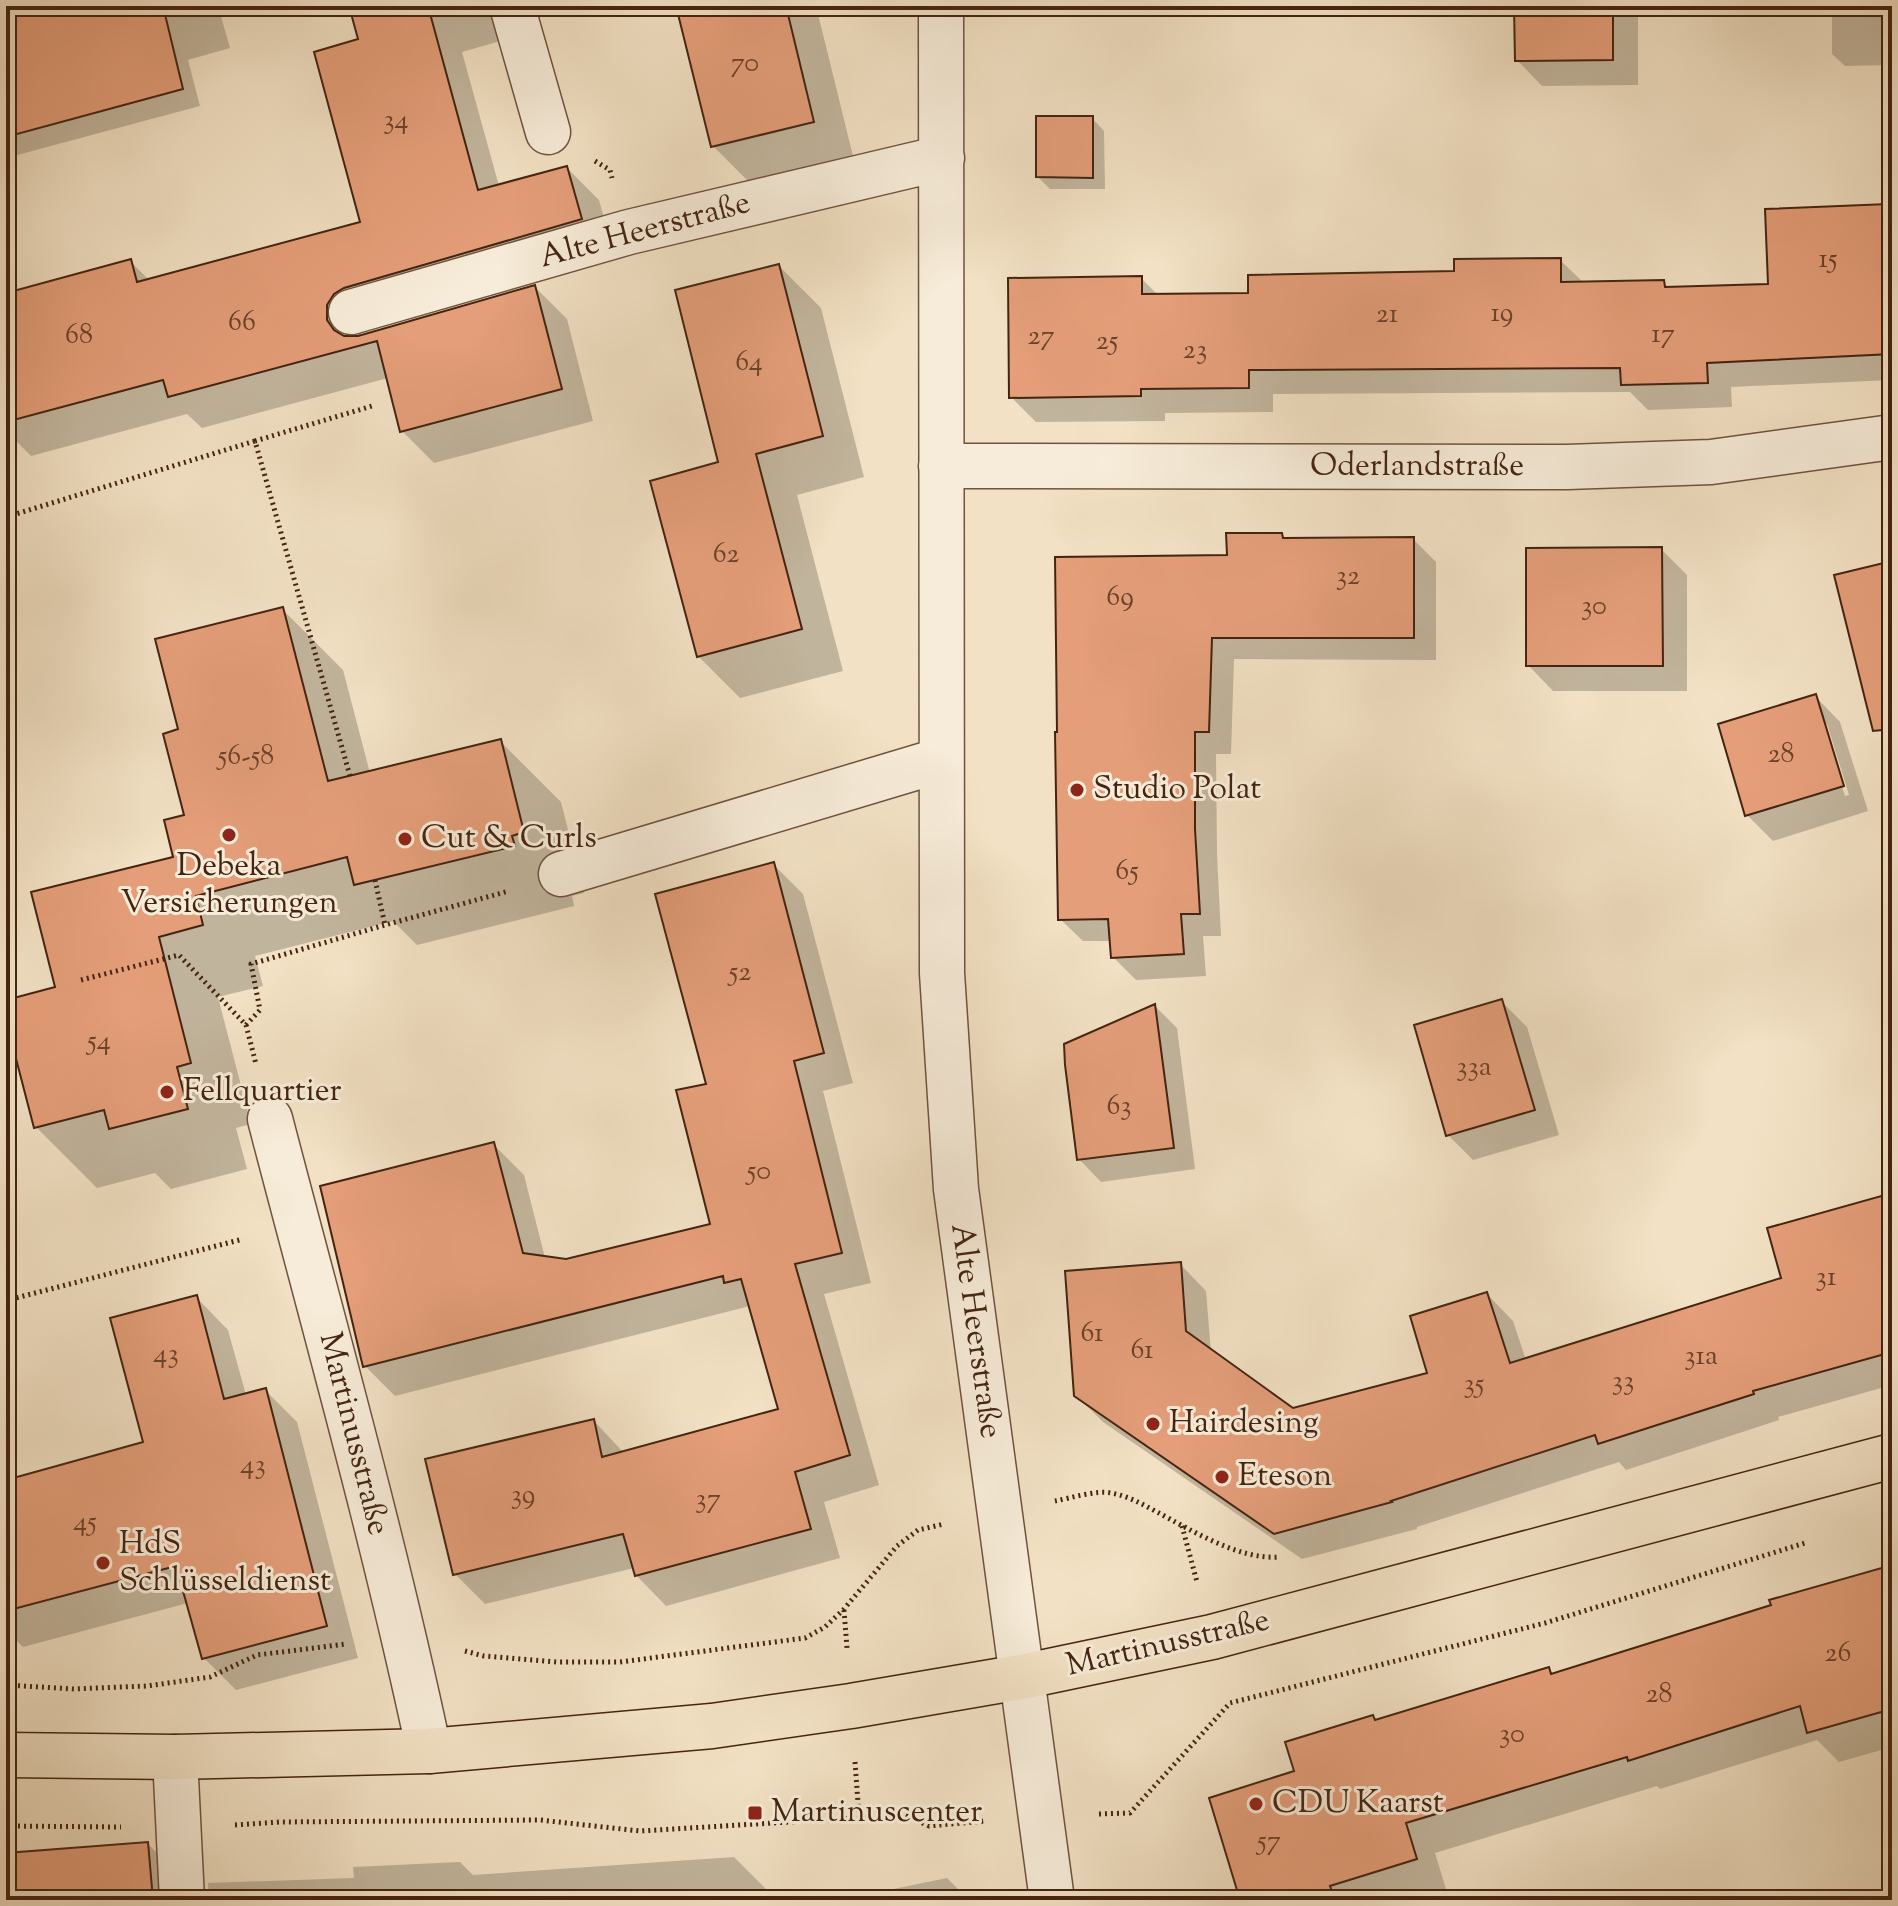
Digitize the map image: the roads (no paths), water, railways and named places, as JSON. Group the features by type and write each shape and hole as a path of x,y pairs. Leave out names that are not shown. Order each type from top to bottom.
{"main road":[{"name":"Martinusstraße","path":"6,1755 175,1757 429,1751 712,1726 851,1706 1021,1677 1212,1637 1892,1456"}],"street":[{"path":"512,6 548,132"},
{"name":"Alte Heerstraße","path":"941,6 942,973 956,1189 1052,1900"},
{"name":"Alte Heerstraße","path":"351,312 629,232 942,158"},
{"name":"Oderlandstraße","path":"941,466 1567,467 1711,462 1892,437"},
{"path":"561,874 941,760"},
{"name":"Martinusstraße","path":"270,1119 352,1425 429,1751"},
{"path":"175,1757 182,1900"}],"place":[{"name":"Studio Polat","path":"1077,790"},
{"name":"Debeka Versicherungen","path":"229,835"},
{"name":"Cut & Curls","path":"405,839"},
{"name":"Fellquartier","path":"167,1092"},
{"name":"Hairdesing","path":"1153,1424"},
{"name":"Eteson","path":"1222,1477"},
{"name":"HdS Schlüsseldienst","path":"103,1563"},
{"name":"CDU Kaarst","path":"1256,1804"},
{"name":"Martinuscenter","path":"755,1813"}]}
